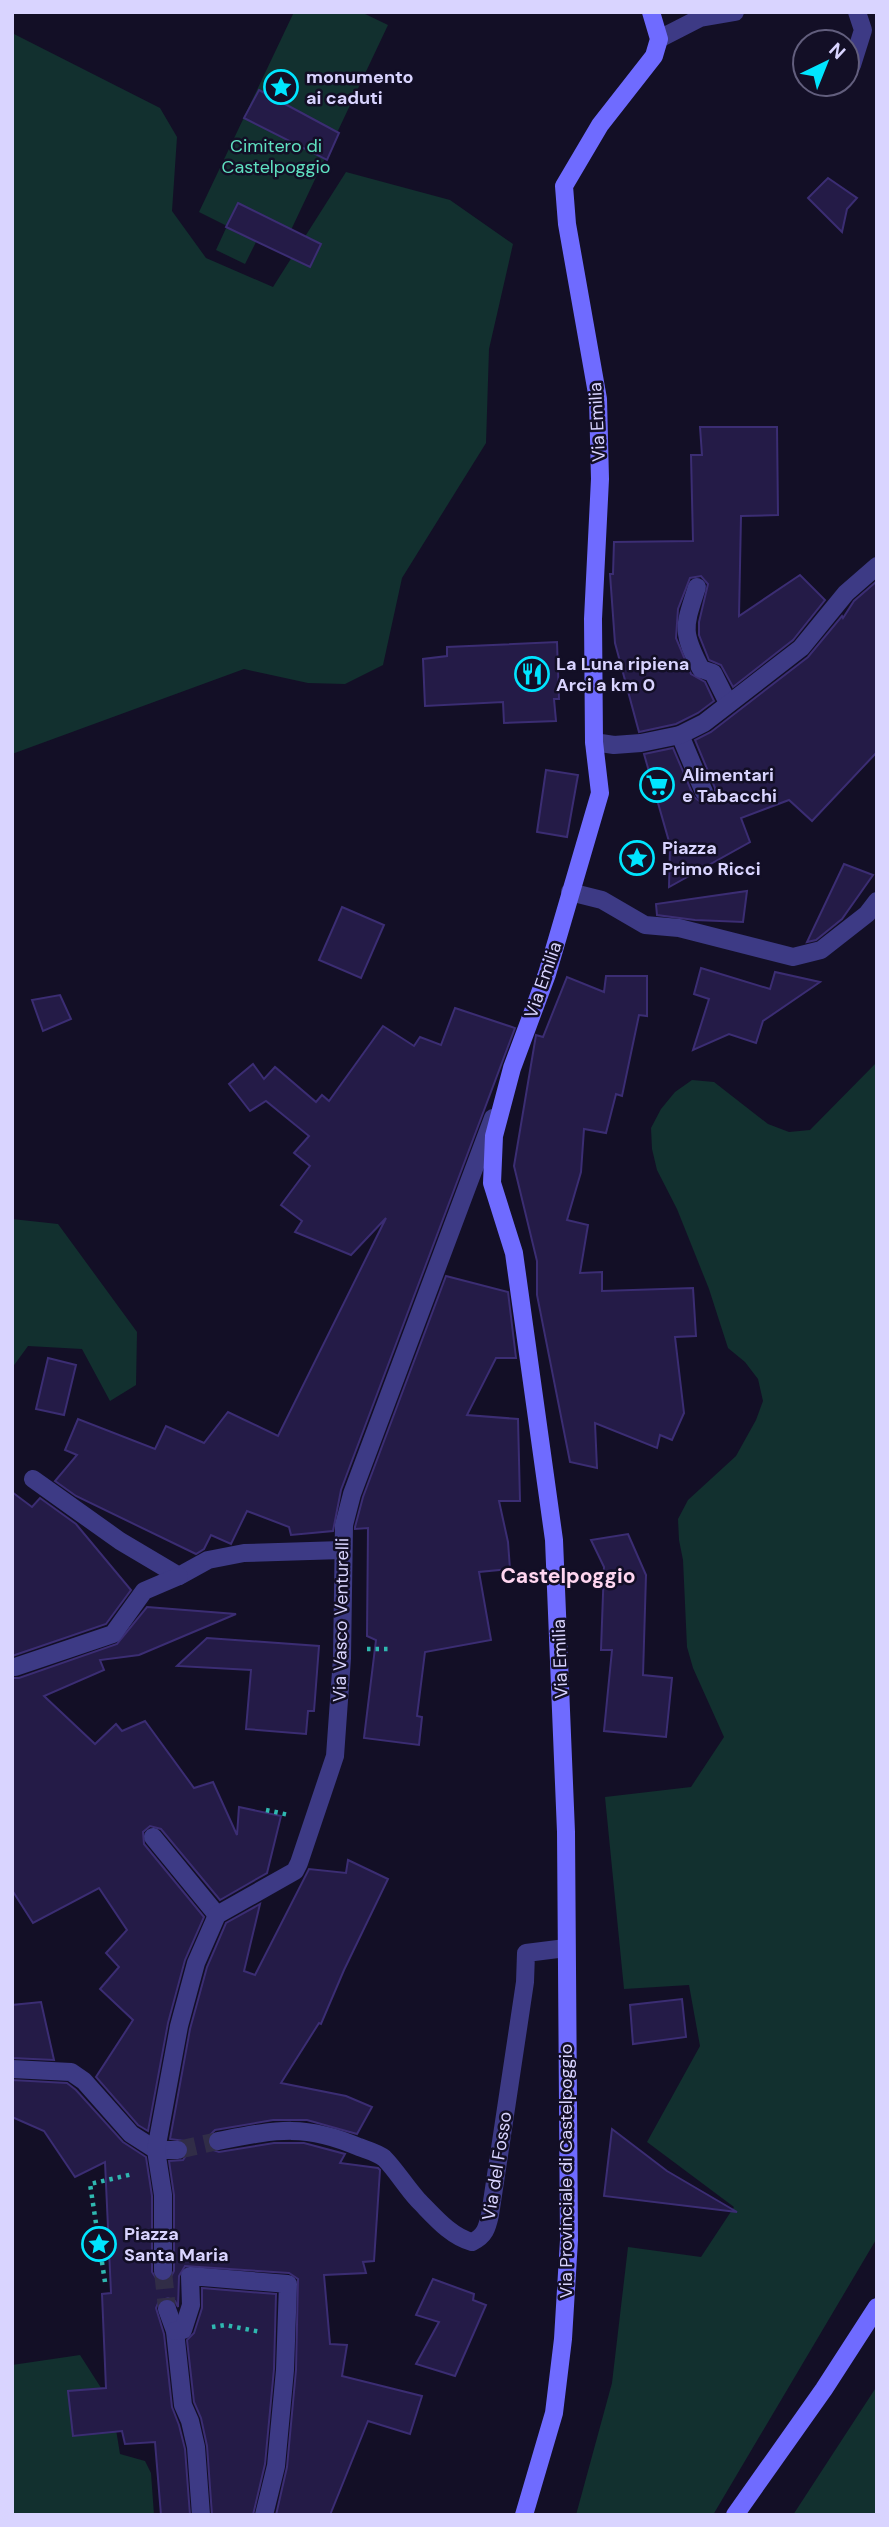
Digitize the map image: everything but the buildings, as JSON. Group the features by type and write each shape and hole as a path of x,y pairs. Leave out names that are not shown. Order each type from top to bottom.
{"main road":[{"path":"651,12 659,39"},
{"name":"Via Emilia","path":"566,1948 566,1832 554,1540 514,1253 492,1183 494,1136 512,1068 547,974 600,793 594,742 593,619 600,479 598,399 567,225 564,186 600,125 654,56 659,39"},
{"name":"Via Provinciale di Castelpoggio","path":"524,2515 554,2413 563,2339 569,2241 566,1948"},
{"path":"735,2515 824,2389 877,2307"}],"street":[{"path":"659,39 700,18 735,12"},
{"path":"857,12 863,30 861,36"},
{"path":"594,742 614,745 642,743 680,735 704,723 801,648 846,593 877,566"},
{"path":"697,587 687,616 687,642 701,669 713,673 728,703"},
{"path":"680,735 704,792"},
{"path":"570,892 603,900 645,925 679,928 793,957 821,950 867,914 877,901"},
{"name":"Via Vasco Venturelli","path":"218,1915 295,1871 335,1756 342,1658 344,1525 352,1494 512,1068"},
{"path":"33,1479 120,1541 179,1576"},
{"path":"15,1667 113,1634 144,1591 208,1560 244,1553 342,1549"},
{"path":"153,1837 218,1915 195,1963 191,1989 181,2019 157,2145 163,2194 163,2270"},
{"name":"Via del Fosso","path":"218,2141 277,2130 303,2130 351,2143 382,2157 438,2220 460,2239 472,2242 480,2238 487,2229 490,2215 525,1982 526,1953 566,1948"},
{"path":"12,2069 71,2072 84,2081 131,2134 178,2150"},
{"path":"174,2331 183,2330 191,2305 190,2276 288,2284 276,2466 264,2515"},
{"path":"167,2309 174,2331 183,2405 196,2447 201,2515"}],"path":[{"path":"105,2282 90,2184 141,2172"},
{"path":"206,2326 214,2328 225,2325 286,2337"}],"green space":[{"name":"Cimitero di Castelpoggio","path":"294,12 361,12 388,25 282,249 258,238 245,264 216,250 227,226 199,212"},
{"path":"12,33 160,108 177,137 172,211 206,258 273,287 346,172 450,200 513,244 489,349 486,443 402,578 383,665 345,684 308,683 244,669 12,754"},
{"path":"877,1062 877,2238 713,2515 576,2515 612,2383 628,2247 701,2257 734,2207 647,2142 700,2046 689,1985 624,1989 605,1797 691,1787 724,1737 693,1668 687,1647 683,1560 678,1519 688,1500 736,1456 763,1401 758,1379 745,1362 728,1348 709,1289 677,1209 657,1170 651,1128 661,1109 675,1092 692,1080 714,1082 768,1124 789,1132 810,1130"},
{"path":"12,1219 58,1224 137,1332 136,1385 110,1401 82,1349 28,1346 12,1368"},
{"path":"80,2355 112,2405 120,2454 145,2461 151,2473 154,2515 12,2515 12,2365"},
{"path":"877,2386 877,2515 793,2515"}],"tunnel":[{"path":"178,2150 218,2141"},
{"path":"163,2271 167,2309"}],"place":[{"name":"monumento ai caduti","path":"281,87"},
{"name":"La Luna ripiena Arci a km 0","path":"532,674"},
{"name":"Alimentari e Tabacchi","path":"657,785"},
{"name":"Piazza Primo Ricci","path":"637,858"},
{"name":"Piazza Santa Maria","path":"99,2244"}],"district":[{"name":"Castelpoggio","path":"568,1576"}]}
